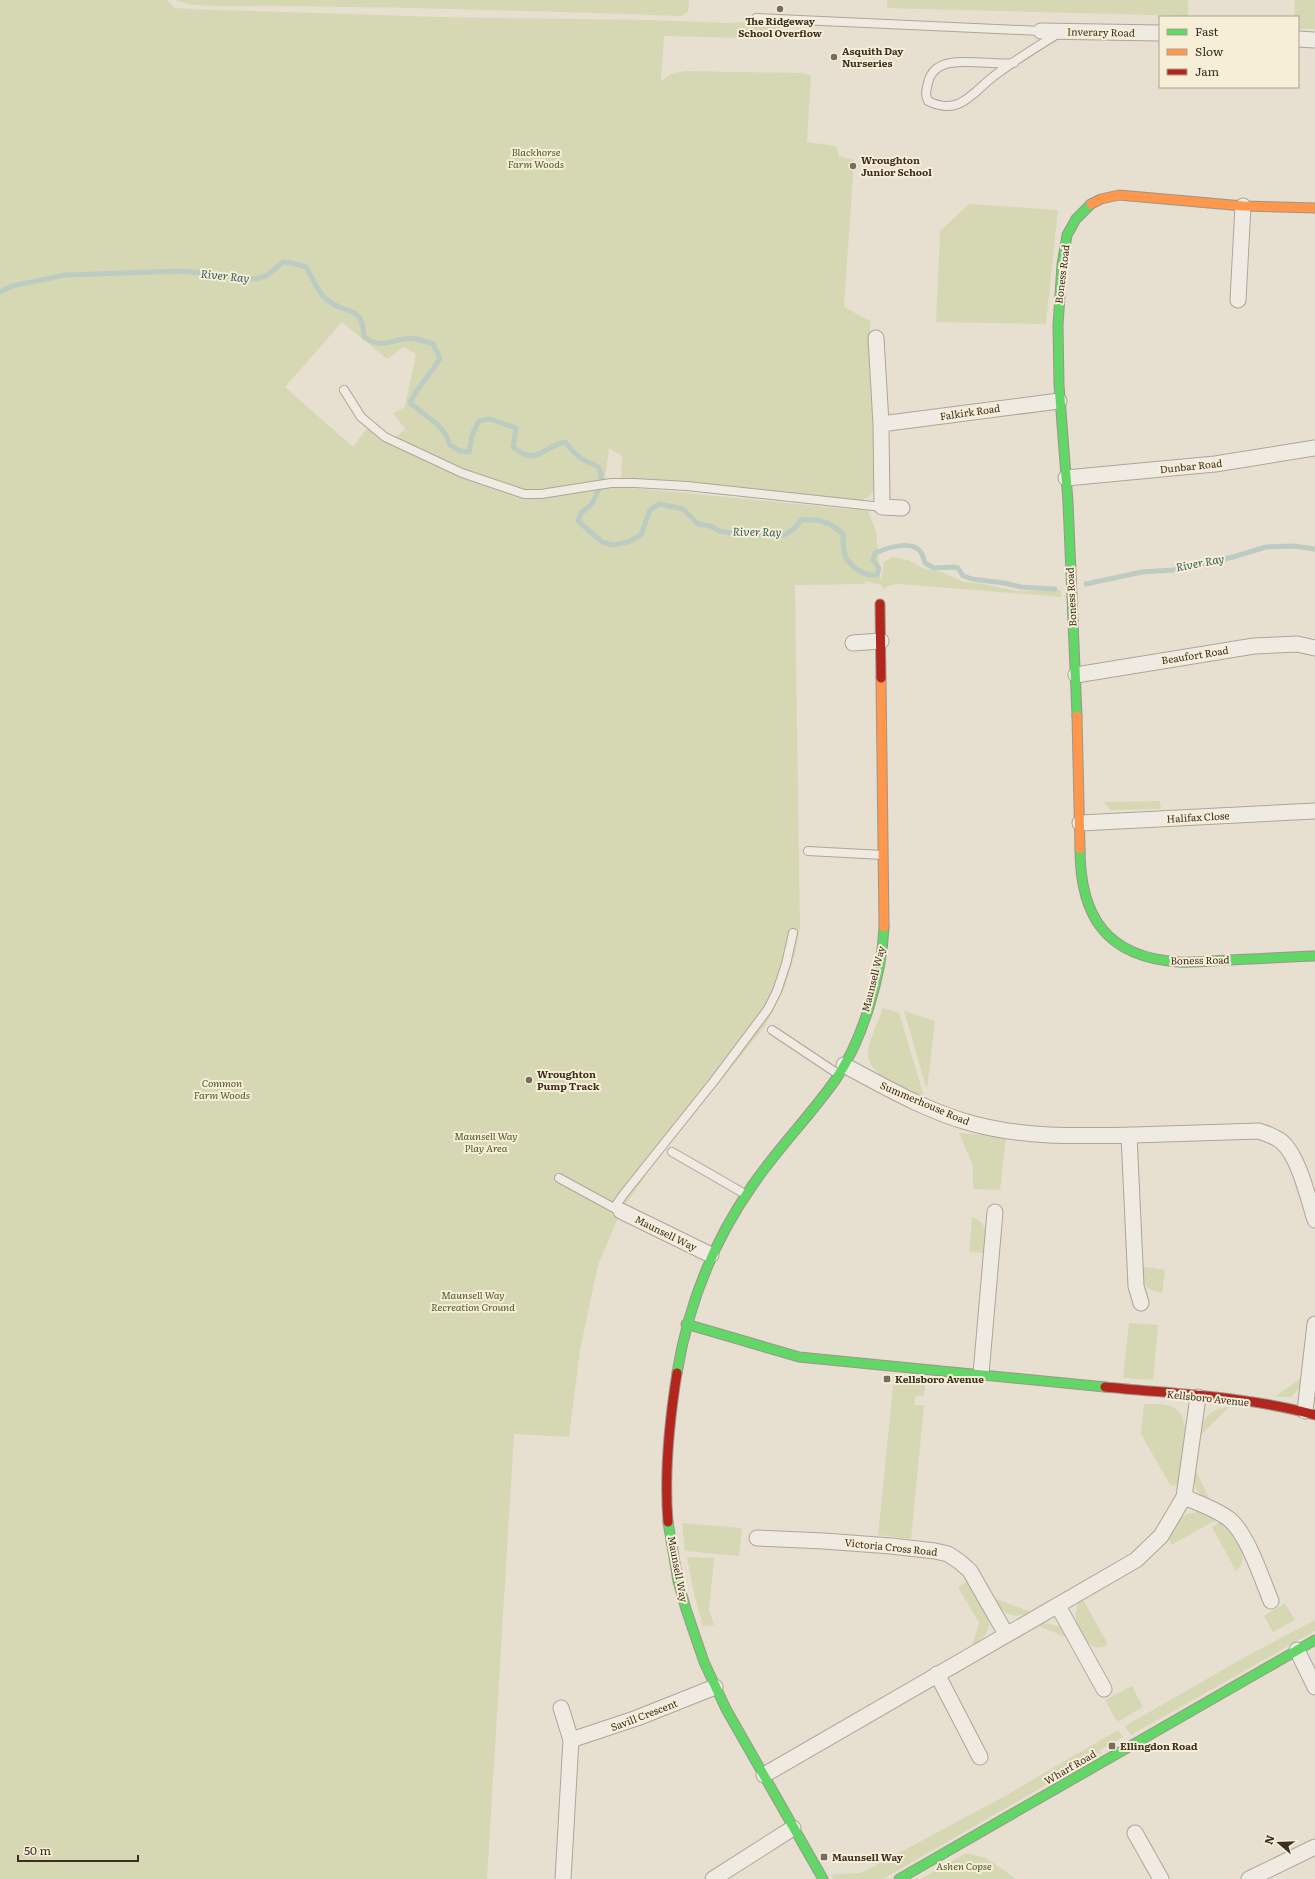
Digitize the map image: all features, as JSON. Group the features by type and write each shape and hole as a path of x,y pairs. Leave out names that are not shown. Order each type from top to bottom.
{"street":[{"name":"Inverary Road","path":"1041,31 1159,33"},
{"path":"1299,39 1315,40"},
{"name":"Boness Road","path":"1315,208 1243,206 1119,195 1098,199 1084,208 1072,224 1065,247 1057,319 1059,401 1066,478 1070,582 1076,675 1081,875 1089,908 1093,917 1105,931 1130,950 1157,960 1180,962 1315,956"},
{"path":"1238,300 1243,206"},
{"path":"876,338 881,424 882,507 902,508"},
{"name":"Falkirk Road","path":"881,424 1059,401"},
{"name":"Dunbar Road","path":"1066,478 1215,464 1315,448"},
{"name":"Maunsell Way","path":"823,1879 715,1687 686,1611 673,1553 667,1493 667,1438 676,1376 686,1324 697,1288 711,1255 746,1194 769,1162 810,1114 841,1070 868,1003 883,944 884,855 880,604"},
{"path":"853,643 881,641"},
{"name":"Beaufort Road","path":"1076,675 1254,646 1297,644 1315,648"},
{"name":"Halifax Close","path":"1080,823 1315,811"},
{"name":"Summerhouse Road","path":"841,1070 974,1124 1055,1136 1074,1137 1259,1131 1271,1135 1282,1142 1291,1154 1298,1169 1315,1220"},
{"path":"1129,1135 1136,1286 1141,1303"},
{"name":"Maunsell Way","path":"617,1209 711,1255"},
{"path":"982,1374 995,1212"},
{"name":"Kellsboro Avenue","path":"686,1324 800,1357 982,1374 1272,1405 1310,1413"},
{"path":"1310,1413 1315,1324"},
{"path":"764,1775 1136,1560 1161,1536 1184,1497 1198,1397"},
{"path":"1184,1497 1220,1513 1240,1531 1258,1569 1270,1601"},
{"name":"Victoria Cross Road","path":"757,1538 891,1546 948,1554 970,1571 1006,1634"},
{"path":"1058,1606 1104,1689"},
{"name":"Wharf Road","path":"899,1879 1315,1640"},
{"path":"1297,1650 1315,1687"},
{"path":"937,1674 980,1757"},
{"name":"Savill Crescent","path":"571,1740 637,1718 715,1687"},
{"path":"561,1708 571,1740 564,1879"},
{"path":"713,1879 793,1828"},
{"path":"1135,1833 1161,1879"},
{"path":"1249,1879 1315,1847"}],"lane":[{"path":"756,18 1041,31"},
{"path":"1014,63 946,63 937,66 929,77 925,95 928,102 936,105 947,107 959,104 1014,63 1061,31"},
{"path":"344,390 361,417 385,437 462,473 524,494 541,494 611,483 635,483 687,486 882,507"},
{"path":"808,851 884,855"},
{"path":"560,1178 617,1209 764,1015 777,991 786,964 793,933"},
{"path":"772,1030 841,1070"},
{"path":"672,1152 746,1194"}],"green space":[{"path":"0,0 167,0 175,8 191,9 440,17 652,20 725,23 757,22 779,25 785,34 784,39 664,36 661,81 669,75 684,71 798,73 811,75 807,142 836,146 839,156 854,160 844,307 870,321 875,487 870,496 861,501 670,481 621,479 622,456 609,448 604,487 644,489 868,511 876,531 881,582 884,562 892,557 908,560 924,569 942,572 964,582 984,584 1017,591 1061,590 1061,597 900,584 891,585 883,589 881,585 864,581 865,584 795,585 800,928 795,954 784,989 765,1026 655,1162 621,1211 598,1265 580,1350 569,1437 514,1434 487,1879 0,1879","holes":["342,322 387,359 404,347 416,354 405,407 393,413 405,429 394,439 371,423 353,447 285,387"]},
{"path":"177,0 689,0 688,12 680,16 423,8 207,6 184,3"},
{"path":"887,0 1188,0 1188,16 887,8"},
{"path":"1295,0 1315,0 1315,29 1299,29 1299,16 1294,16"},
{"path":"969,204 1058,210 1046,324 936,322 940,231"},
{"path":"1160,801 1161,809 1111,810 1103,802"},
{"path":"883,1008 899,1013 923,1093 922,1099 885,1080 871,1065 868,1056 869,1046"},
{"path":"904,1011 935,1021 927,1089 924,1080"},
{"path":"959,1133 1006,1137 1000,1190 973,1189 973,1166"},
{"path":"972,1217 982,1223 986,1232 984,1253 969,1252"},
{"path":"1141,1266 1165,1270 1162,1293 1151,1290 1145,1285 1142,1277"},
{"path":"1129,1323 1158,1325 1153,1380 1123,1378"},
{"path":"1306,1374 1300,1388 1291,1397 1275,1397"},
{"path":"894,1378 926,1379 924,1396 915,1396 915,1405 924,1405 911,1539 878,1535"},
{"path":"1144,1404 1171,1406 1181,1414 1186,1433 1186,1445 1182,1469 1176,1486 1170,1485 1141,1434"},
{"path":"1229,1407 1202,1434 1199,1434 1200,1428 1209,1414 1218,1409"},
{"path":"1195,1472 1197,1473 1209,1498 1208,1500 1196,1489 1194,1481"},
{"path":"1198,1512 1218,1519 1171,1545 1168,1536 1177,1522 1187,1514"},
{"path":"1222,1520 1232,1530 1240,1544 1243,1559 1241,1565 1236,1571 1212,1527"},
{"path":"682,1523 742,1528 739,1556 685,1551"},
{"path":"687,1557 714,1558 709,1610 714,1625 703,1626 694,1594"},
{"path":"970,1580 985,1607 989,1624 987,1632 982,1639 972,1646 979,1623 958,1587"},
{"path":"993,1598 1031,1612 1019,1615 1009,1614 1004,1612 996,1604"},
{"path":"1082,1598 1108,1644 1100,1647 1092,1646 1080,1633 1076,1615 1077,1606"},
{"path":"1285,1603 1295,1620 1273,1632 1264,1616"},
{"path":"1315,1620 1315,1631 1131,1735 1125,1726 1247,1656"},
{"path":"1044,1623 1059,1626 1068,1638 1036,1625"},
{"path":"1132,1686 1143,1707 1119,1721 1116,1720 1105,1700"},
{"path":"1118,1730 1123,1737 1100,1750 1101,1753 883,1879 833,1879 831,1874 860,1873 869,1869 1005,1796"},
{"name":"Ashen Copse","path":"966,1853 986,1858 1016,1879 921,1879"}],"waterway":[{"name":"River Ray","path":"0,292 12,286 65,275 183,271 254,279 266,276 283,262 306,267 326,299 333,304 357,315 363,326 364,337 370,341 375,343 384,343 412,339 433,344 440,358 416,391 410,403 438,425 446,435 450,445 460,451 469,452 472,435 479,421 490,419 516,428 513,447 521,453 534,456 557,444 565,442 578,456 599,467 601,479"},
{"name":"River Ray","path":"599,489 592,504 581,513 578,521 602,542 613,545 628,542 641,535 650,510 659,504 683,509 698,524 711,526 720,531 731,533 775,536 784,535 795,528 801,520 824,522 833,526 843,534 845,556 856,569 866,574 877,575 879,568 873,560 875,553 892,547 905,545 916,548 920,551 923,555 925,563 934,568 954,567 958,568 963,576 972,579 1004,583 1021,587 1055,589"},
{"name":"River Ray","path":"1086,584 1142,572 1173,570 1233,557 1266,547 1294,546 1315,549"}],"traffic: fast":[{"path":"1077,716 1068,502 1059,385 1058,325 1062,265 1067,235 1076,219 1091,204"},
{"path":"1080,849 1081,873 1085,895 1092,913 1102,929 1116,942 1133,952 1153,958 1178,962 1315,956"},
{"path":"677,1373 695,1299 725,1229 762,1172 836,1079 855,1045 863,1026 875,986 884,927"},
{"path":"686,1324 799,1357 1105,1387"},
{"path":"668,1522 678,1581 704,1662 726,1709 823,1879"},
{"path":"899,1879 1315,1640"}],"traffic: slow":[{"path":"1091,204 1101,199 1119,195 1243,206 1315,208"},
{"path":"881,678 884,927"},
{"path":"1077,716 1080,849"}],"traffic: jam":[{"path":"880,604 881,678"},
{"path":"668,1522 668,1448 677,1373"},
{"path":"1105,1387 1237,1400 1315,1415"}],"place":[{"name":"The Ridgeway School Overflow","path":"780,9"},
{"name":"Asquith Day Nurseries","path":"834,57"},
{"name":"Wroughton Junior School","path":"853,166"},
{"name":"Wroughton Pump Track","path":"529,1080"},
{"name":"Kellsboro Avenue","path":"887,1379"},
{"name":"Ellingdon Road","path":"1112,1746"},
{"name":"Maunsell Way","path":"824,1857"}],"park label":[{"name":"Blackhorse Farm Woods","path":"536,158"},
{"name":"Common Farm Woods","path":"222,1088"},
{"name":"Maunsell Way Play Area","path":"486,1142"},
{"name":"Maunsell Way Recreation Ground","path":"473,1300"}]}
